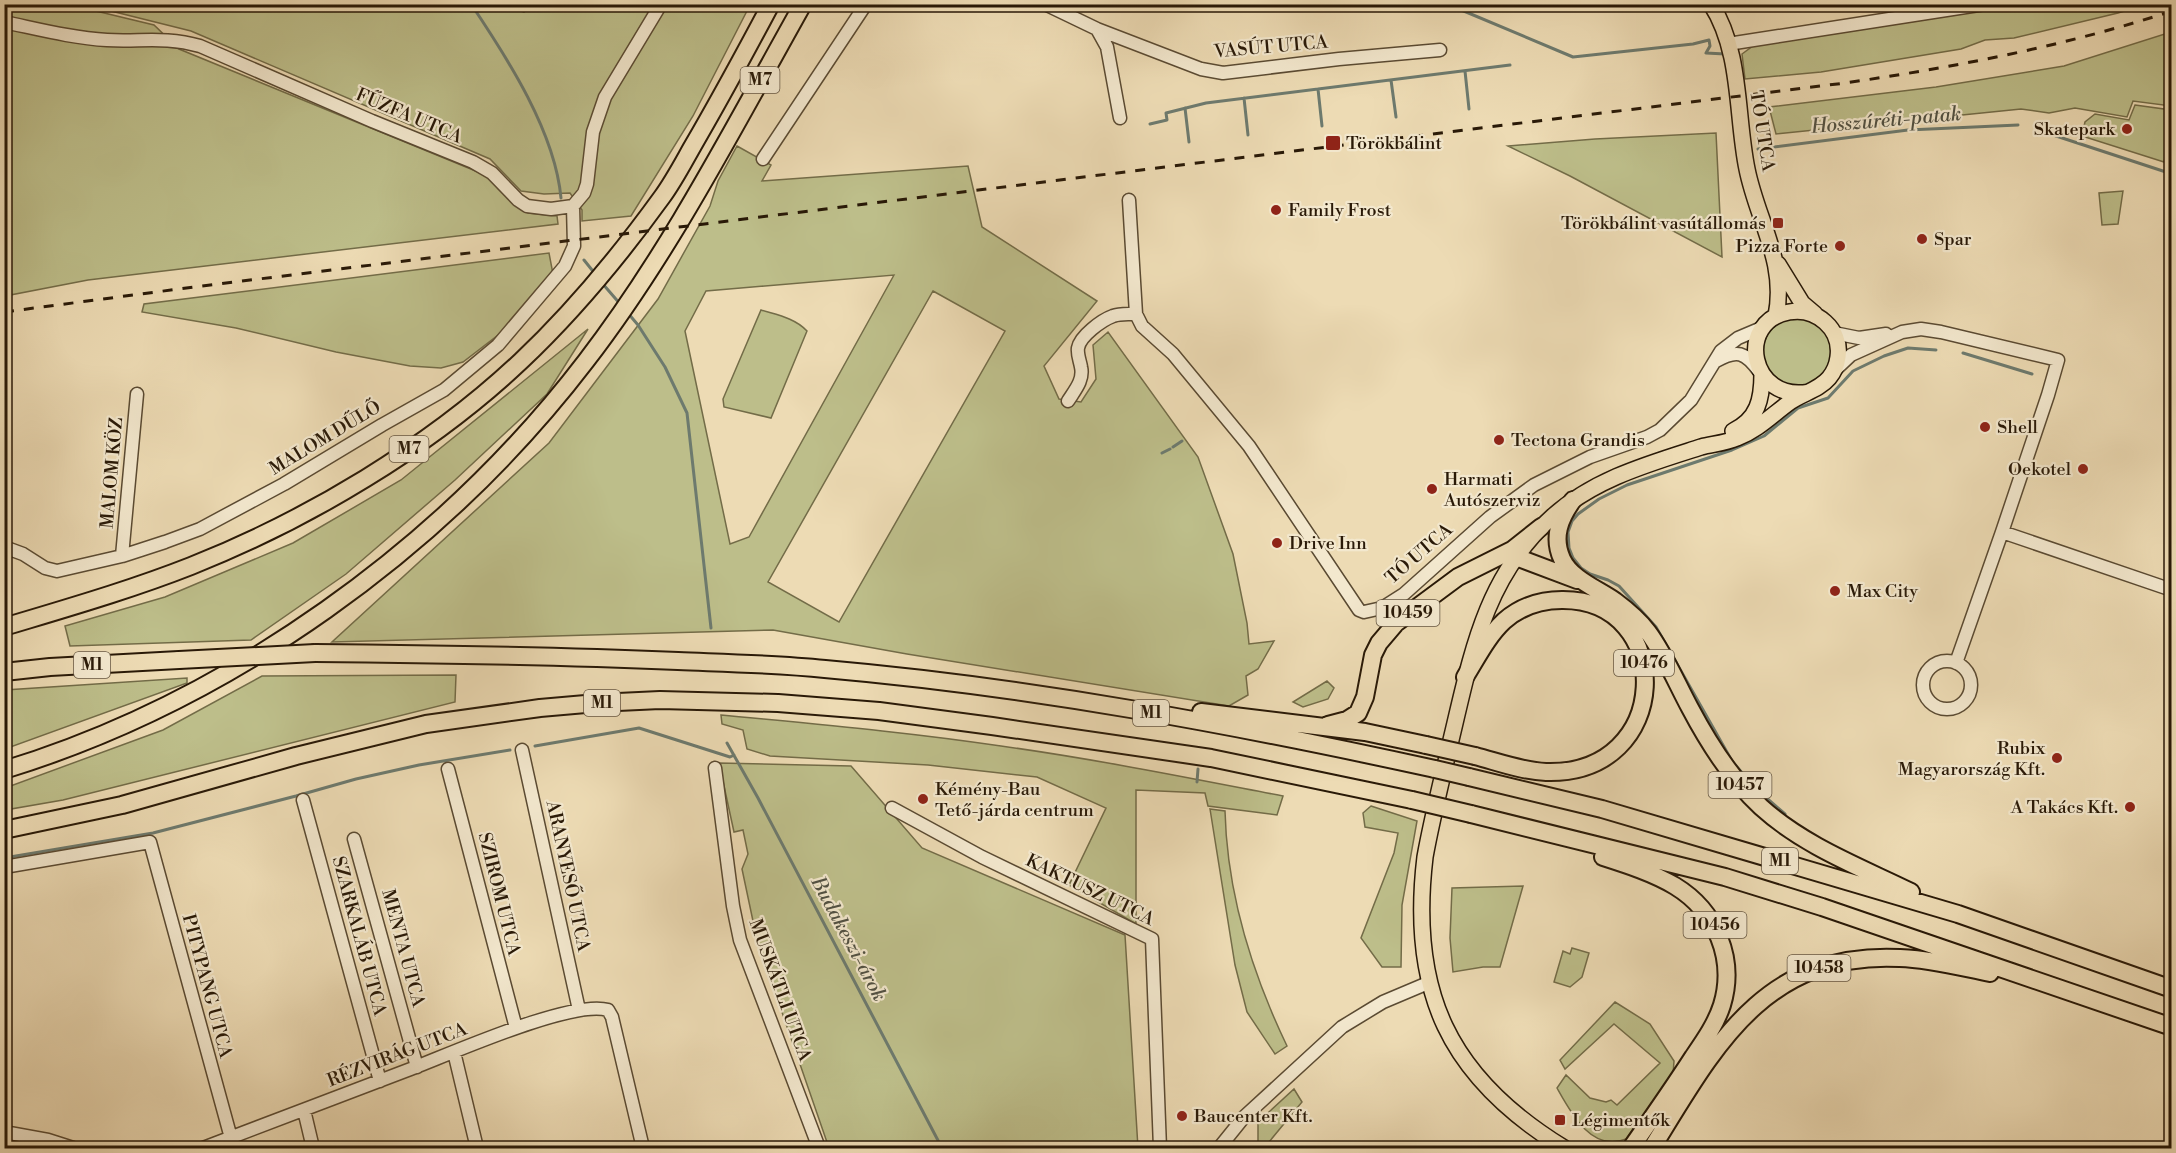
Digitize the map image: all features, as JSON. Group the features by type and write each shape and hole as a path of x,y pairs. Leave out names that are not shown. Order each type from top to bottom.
{"highway":[{"name":"M7","path":"4,627 88,602 190,567 266,533 340,493 395,459 487,391 553,329 663,196 718,103 771,4"},
{"name":"M7","path":"4,770 81,744 131,723 266,651 361,584 445,513 513,446 558,397 623,310 651,268 717,156 803,4"},
{"name":"10457","path":"1573,500 1560,522 1558,533 1559,548 1565,564 1589,585 1633,616 1648,632 1720,759 1735,779 1763,808 1826,851 1958,914"},
{"name":"10459","path":"1317,726 1340,723 1358,712 1365,697 1374,655 1383,638 1396,623 1458,577 1512,550 1541,526"},
{"name":"10457","path":"1516,557 1589,585"},
{"name":"10476","path":"1221,720 1317,726 1365,732 1545,772 1573,770 1596,763 1620,746 1633,729 1643,705 1645,693 1645,672 1636,645 1626,629 1618,620 1590,604 1566,600 1530,605 1505,621 1486,642 1465,677"},
{"name":"M1","path":"4,672 50,667 315,653 560,656 812,668 909,677 1221,720 1602,809 1958,914 2172,989"},
{"name":"M1","path":"4,830 122,805 296,756 426,724 540,708 660,700 778,703 879,711 1085,738 1219,759 1471,814 1725,877 1822,907 2172,1027"},
{"name":"10456","path":"1491,819 1657,876 1676,886 1697,903 1711,918 1719,935 1726,976 1718,1015 1689,1065 1631,1149"},
{"name":"10458","path":"1652,1149 1702,1066 1736,1023 1755,1004 1771,993 1817,969 1862,958 1901,958 1950,965 2067,990"}],"main road":[{"name":"TÓ UTCA","path":"1711,4 1720,17 1728,44 1747,171 1777,263 1802,303 1815,314"},
{"name":"TÓ UTCA","path":"1776,316 1779,292 1777,263"},
{"path":"1564,1149 1509,1110 1467,1066 1444,1026 1428,983 1420,930 1420,893 1427,845 1465,677 1482,621 1501,581 1516,557 1541,526 1573,500 1623,473 1705,446 1735,439 1754,430 1790,402 1809,392 1823,384 1833,372 1838,357 1834,333 1829,325 1815,314 1795,310 1776,316 1764,327 1756,342 1756,359 1762,374 1772,385 1786,392 1809,392"},
{"path":"1705,446 1744,426 1753,416 1761,400 1762,374"}],"street":[{"path":"573,206 584,193 587,184 593,132 604,97 661,4"},
{"path":"763,159 866,4"},
{"name":"VASÚT UTCA","path":"1045,4 1097,29 1201,69 1223,73 1339,59 1440,51"},
{"path":"1728,44 1985,4"},
{"name":"FŰZFA UTCA","path":"4,22 89,39 159,38 184,41 200,46 482,167 527,206 551,209 573,206"},
{"path":"1097,29 1107,47 1120,118"},
{"path":"1068,401 1082,375 1078,352 1080,343 1108,318 1122,314 1136,314 1129,200"},
{"name":"MALOM DŰLŐ","path":"4,547 19,552 41,566 54,571 122,556 165,542 226,516 321,463 456,381 498,345 565,266 574,246 573,206"},
{"name":"TÓ UTCA","path":"1136,314 1142,326 1173,354 1249,446 1359,610 1366,613 1382,608 1404,594 1490,517 1534,485 1590,457 1647,437 1660,430 1690,400 1727,345 1764,327"},
{"path":"1834,333 1859,338 1921,329 2058,360 2002,532 1956,663"},
{"path":"1833,372 1851,355 1902,332"},
{"path":"1715,361 1727,355 1742,354 1749,358 1762,374"},
{"name":"MALOM KÖZ","path":"122,556 137,394"},
{"path":"2002,532 2172,590"},
{"path":"1942,662 1956,663 1970,678 1971,688 1967,698 1960,706 1950,710 1939,709 1930,703 1923,692 1923,678 1930,667 1942,662"},
{"name":"ARANYESŐ UTCA","path":"522,750 579,1010"},
{"name":"MUSKÁTLI UTCA","path":"715,768 733,906 741,940 819,1149"},
{"name":"SZIROM UTCA","path":"448,769 516,1028"},
{"name":"SZARKALÁB UTCA","path":"303,800 380,1081"},
{"name":"KAKTUSZ UTCA","path":"892,808 982,857 1152,939 1160,1149"},
{"name":"MENTA UTCA","path":"354,839 417,1067"},
{"name":"PITYPANG UTCA","path":"4,867 150,842 231,1138"},
{"path":"1219,1149 1244,1117 1342,1027 1383,1002 1428,983"},
{"name":"RÉZVIRÁG UTCA","path":"203,1149 516,1028 579,1010 600,1007 608,1010 612,1017 643,1149"},
{"path":"454,1052 477,1149"},
{"path":"304,1110 313,1149"},
{"path":"4,1132 48,1140 73,1149"}],"green space":[{"path":"501,4 524,12 529,4 750,5 693,116 631,216 582,221 582,210 570,193 544,194 521,191 490,159 191,31 87,5"},
{"path":"2036,4 2144,5 2014,38 1985,40 1961,49 1821,72 1745,79 1742,54 1753,46 1935,18 1965,11"},
{"path":"5,5 71,5 154,25 179,49 483,174 528,213 557,216 558,224 88,280 5,296"},
{"path":"2171,32 2171,106 2133,101 2127,117 2075,108 2049,113 2021,109 1776,134 1769,107 1936,87 2064,66"},
{"name":"Skatepark","path":"2135,105 2171,110 2171,138 2164,162 2082,136 2085,122 2095,114 2129,120"},
{"path":"1716,133 1722,257 1570,176 1508,146 1595,139"},
{"path":"737,146 771,165 762,181 968,166 982,227 1097,301 1044,366 1059,399 1081,402 1096,379 1093,345 1108,332 1198,457 1233,554 1249,644 1274,641 1258,669 1246,676 1248,695 1229,706 773,630 332,642 549,443 658,299 710,206 718,181","holes":["894,275 749,537 730,544 685,331 706,291","933,291 1005,331 839,622 768,582"]},
{"path":"2123,191 2118,224 2102,225 2099,193"},
{"path":"549,253 553,274 515,322 463,362 441,368 410,366 336,352 236,328 142,312 144,304"},
{"path":"761,310 791,320 807,331 771,418 724,407 723,399"},
{"path":"1797,318 1810,321 1821,328 1828,339 1831,352 1828,365 1821,376 1810,383 1797,386 1784,383 1773,376 1766,365 1763,352 1766,339 1773,328 1784,321"},
{"path":"588,329 547,394 455,480 346,574 251,640 70,646 65,626 165,597 293,543 401,480"},
{"path":"456,675 455,702 63,800 5,810 5,788 163,730 262,676"},
{"path":"187,678 187,683 5,749 5,690"},
{"path":"1327,681 1334,688 1328,699 1303,707 1293,702"},
{"path":"721,715 896,732 1001,746 1283,796 1277,815 1208,806 1205,793 1136,790 1136,924 1069,885 1106,808 1037,777 928,765 770,756 747,749 743,730 722,724"},
{"path":"719,763 851,766 922,848 1125,935 1138,1148 829,1148 757,940 742,869 748,854 743,830 734,832"},
{"path":"1371,806 1417,821 1402,905 1401,967 1382,967 1361,938 1394,853 1398,833 1365,827 1363,813"},
{"path":"1210,809 1225,811 1230,872 1243,931 1262,989 1287,1046 1275,1054 1247,1012 1235,965"},
{"path":"1523,886 1500,967 1453,972 1450,938 1452,888"},
{"path":"1572,948 1589,953 1582,977 1570,987 1554,982 1563,951 1570,954"},
{"path":"1615,1002 1650,1024 1674,1061 1673,1075 1626,1139 1614,1142 1593,1136 1584,1128 1557,1088 1566,1075 1590,1098 1606,1102 1611,1100 1617,1105 1660,1063 1614,1024 1565,1069 1560,1060"},
{"path":"1294,1089 1302,1102 1264,1148 1251,1148 1258,1143 1258,1122"}],"waterway":[{"path":"471,4 500,48 540,122 557,173 561,198"},
{"name":"Hosszúréti-patak","path":"1447,4 1573,57 1693,44 1709,40 1710,46 1706,53 1725,54"},
{"path":"1150,124 1167,120 1166,113 1206,103 1510,65"},
{"path":"1465,71 1469,109"},
{"path":"1391,80 1396,117"},
{"path":"1318,89 1322,126"},
{"path":"1244,98 1248,135"},
{"path":"1185,108 1189,142"},
{"name":"Hosszúréti-patak","path":"1758,149 1908,130 2018,125"},
{"name":"Hosszúréti-patak","path":"2047,133 2172,174"},
{"path":"584,260 596,275"},
{"path":"602,283 621,305"},
{"name":"Budakeszi-árok","path":"627,312 665,367 687,413 711,628"},
{"path":"1785,814 1755,788 1732,761 1656,627 1619,586 1590,574 1573,558 1569,548 1568,532 1572,521 1578,514 1599,499 1627,485 1732,450 1764,436 1798,408 1828,398 1853,371 1884,356 1908,348 1936,350"},
{"path":"1963,353 2032,374"},
{"path":"1173,447 1182,441"},
{"path":"1162,453 1170,449"},
{"path":"535,746 639,728 730,757 734,755"},
{"name":"Budakeszi-árok","path":"727,743 942,1148"},
{"path":"4,858 153,833 356,779 419,765 510,750"},
{"path":"1197,782 1198,769"}],"railway":[{"path":"4,312 1845,83 1928,70 2051,45 2172,11"}],"place":[{"name":"Skatepark","path":"2127,129"},
{"name":"Törökbálint","path":"1333,143"},
{"name":"Family Frost","path":"1276,210"},
{"name":"Törökbálint vasútállomás","path":"1778,223"},
{"name":"Spar","path":"1922,239"},
{"name":"Pizza Forte","path":"1840,246"},
{"name":"Shell","path":"1985,427"},
{"name":"Tectona Grandis","path":"1499,440"},
{"name":"Oekotel","path":"2083,469"},
{"name":"Harmati Autószerviz","path":"1432,489"},
{"name":"Drive Inn","path":"1277,543"},
{"name":"Max City","path":"1835,591"},
{"name":"Rubix Magyarország Kft.","path":"2057,758"},
{"name":"Kémény-Bau Tető-járda centrum","path":"923,799"},
{"name":"A Takács Kft.","path":"2130,807"},
{"name":"Baucenter Kft.","path":"1182,1116"},
{"name":"Légimentők","path":"1560,1120"}]}
